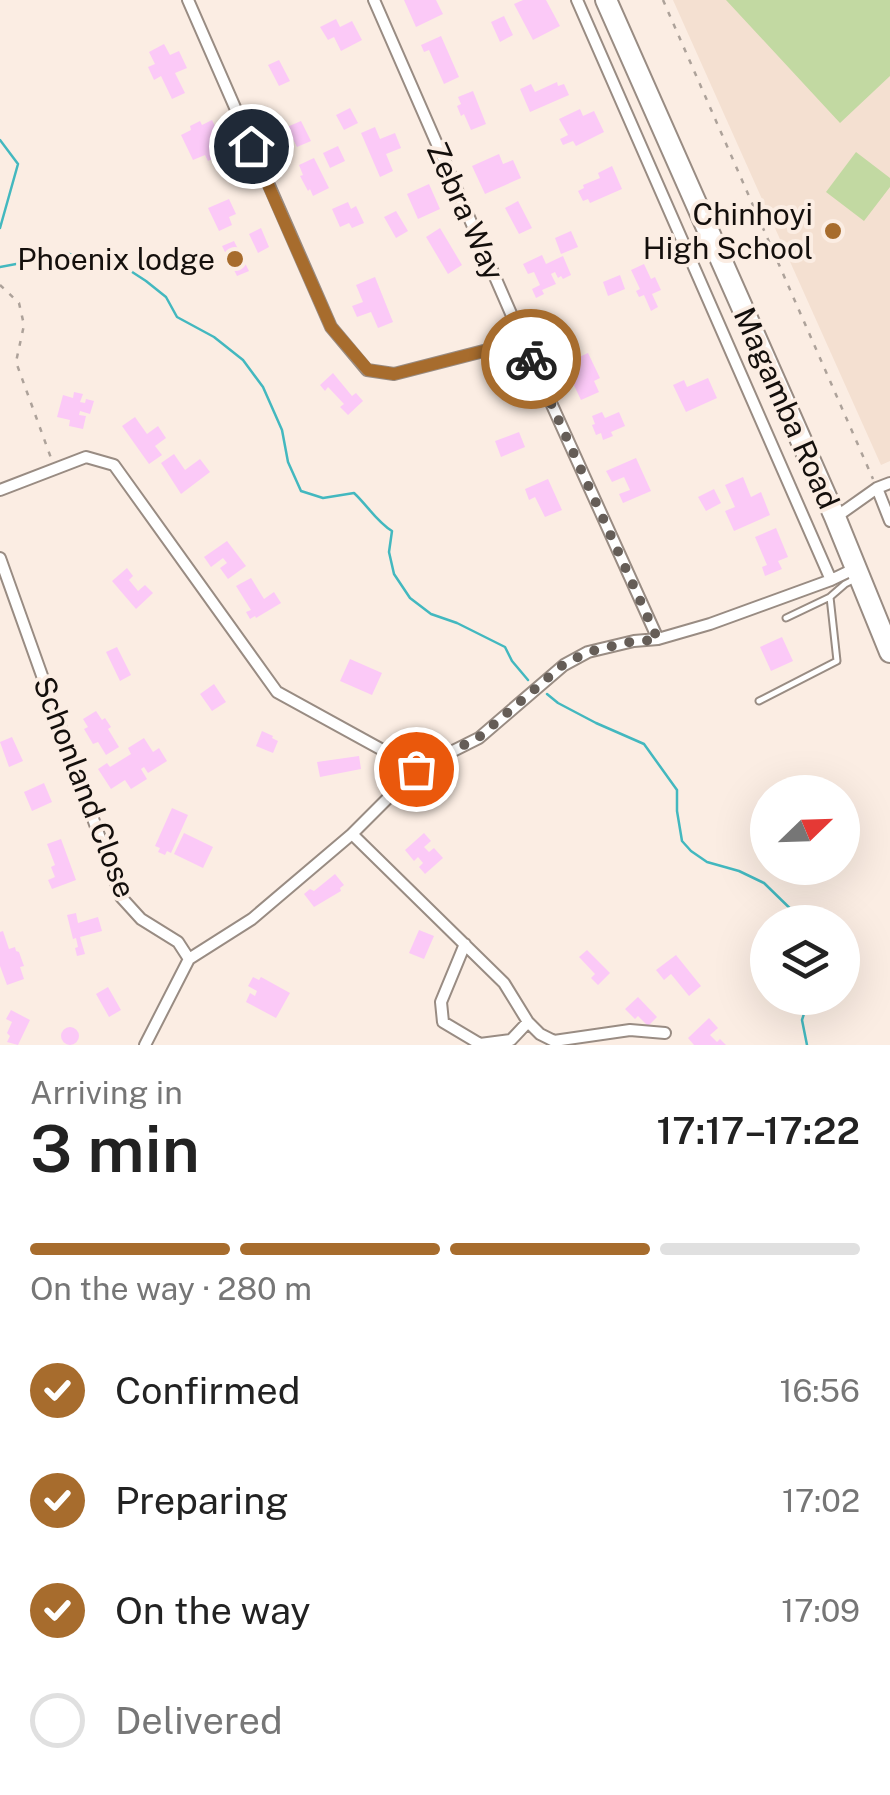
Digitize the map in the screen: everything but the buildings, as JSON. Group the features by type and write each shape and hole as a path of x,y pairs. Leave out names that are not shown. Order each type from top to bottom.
{"highway":[{"name":"Magamba Road","path":"606,0 835,518 890,652"}],"street":[{"path":"188,0 331,327 368,370 394,374 523,341"},
{"name":"Zebra Way","path":"374,0 658,640"},
{"path":"577,0 831,580"},
{"path":"0,490 86,457 114,465 277,692 416,769"},
{"path":"835,518 890,483"},
{"path":"878,488 890,521"},
{"name":"Schonland Close","path":"0,558 121,897 141,919 178,942 188,959"},
{"path":"145,1045 188,959 252,918 352,834 416,769 478,738 564,664 588,652 634,641 658,640 710,624 858,572"},
{"path":"352,834 504,984 540,1034 554,1041 630,1030 665,1033"},
{"path":"466,944 440,1002 443,1022 480,1044 510,1040 528,1022"}],"lane":[{"path":"786,618 830,597 858,572"},
{"path":"759,701 837,661 830,597"}],"path":[{"path":"662,0 878,488"},
{"path":"0,285 20,303 24,325 16,362 55,468"}],"shaded area":[{"name":"Chinhoyi High School","path":"673,0 890,0 890,461 881,465"}],"green space":[{"path":"726,0 890,0 890,76 840,123"},
{"path":"856,152 890,178 890,187 864,221 826,192"}],"waterway":[{"path":"0,140 18,164 0,228"},
{"path":"0,267 69,254 98,258 126,268 146,281 166,297 177,317 214,337 243,360 263,387 282,430 288,462 301,491 323,498 354,493 392,531 389,552 394,574 410,598 431,614 505,647 528,680"},
{"path":"547,694 596,723 644,744 677,790 682,841 707,862 764,883 787,905"},
{"path":"804,1015 807,1045"}],"way so far":[{"path":"416,769 478,738 564,664 588,652 634,641 658,640 531,359"}],"place":[{"name":"Chinhoyi High School","path":"833,231"},
{"name":"Phoenix lodge","path":"235,259"}],"route":[{"path":"251,146 331,327 368,370 394,374 523,341 531,359"}]}
